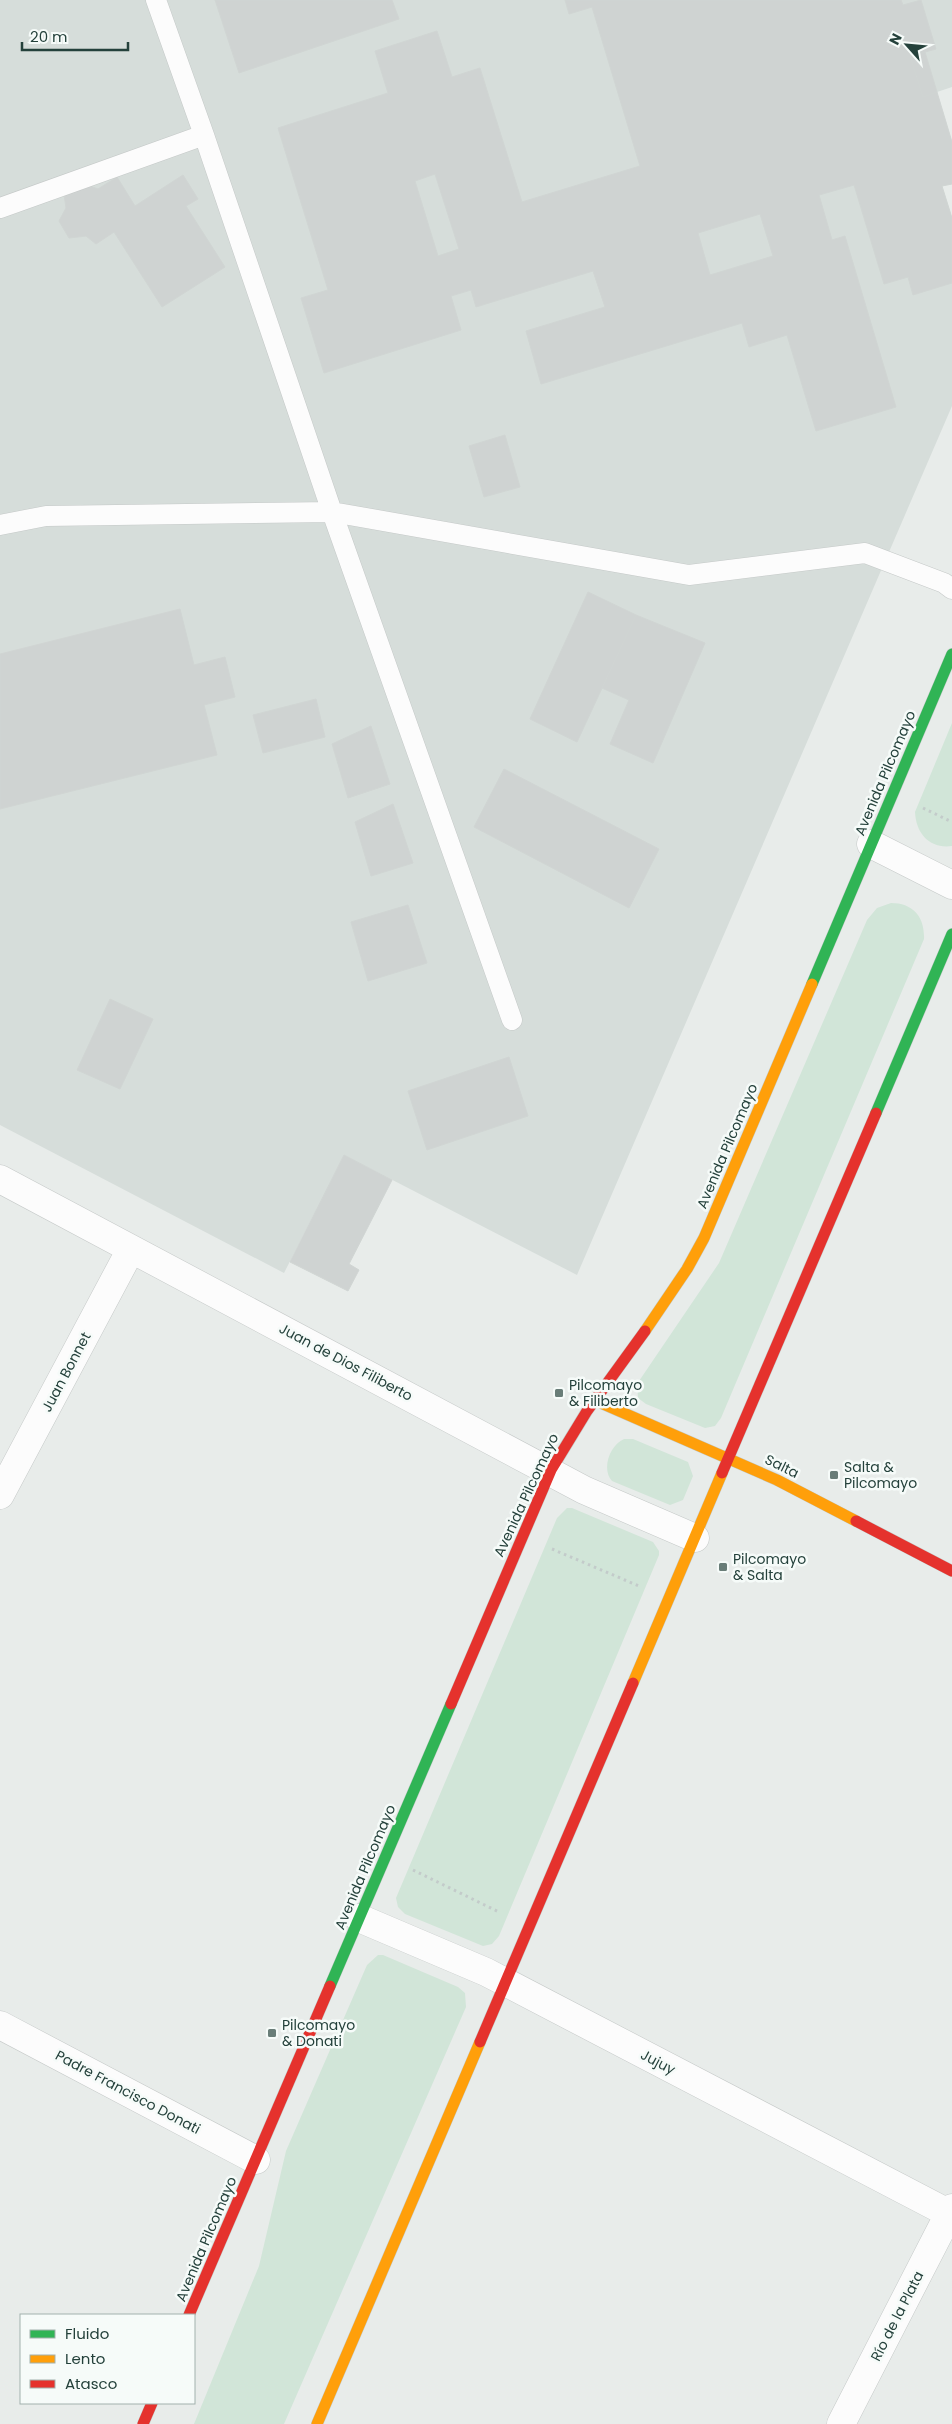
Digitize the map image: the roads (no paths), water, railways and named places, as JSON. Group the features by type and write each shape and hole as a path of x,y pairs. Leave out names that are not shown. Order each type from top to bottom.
{"main road":[{"name":"Avenida Pilcomayo","path":"189,2314 551,1470 567,1439 671,1296 704,1238 952,654"},
{"path":"317,2424 952,934"},
{"name":"Salta","path":"594,1400 778,1480 952,1571"},
{"path":"143,2424 152,2404"}],"street":[{"path":"871,844 952,886"},
{"name":"Juan de Dios Filiberto","path":"0,1179 551,1470 584,1490 694,1538"},
{"name":"Juan Bonnet","path":"0,1494 131,1248"},
{"name":"Jujuy","path":"359,1918 505,1982 951,2212"},
{"name":"Padre Francisco Donati","path":"0,2025 256,2160"},
{"name":"Río de la Plata","path":"841,2424 951,2212"}],"lane":[{"path":"156,0 204,135 332,512 512,1020"},
{"path":"0,208 204,135"},
{"path":"0,525 46,516 332,512 689,575 865,553 944,583 952,589"}],"place":[{"name":"Pilcomayo & Filiberto","path":"559,1393"},
{"name":"Salta & Pilcomayo","path":"834,1475"},
{"name":"Pilcomayo & Salta","path":"723,1567"},
{"name":"Pilcomayo & Donati","path":"272,2033"}]}
